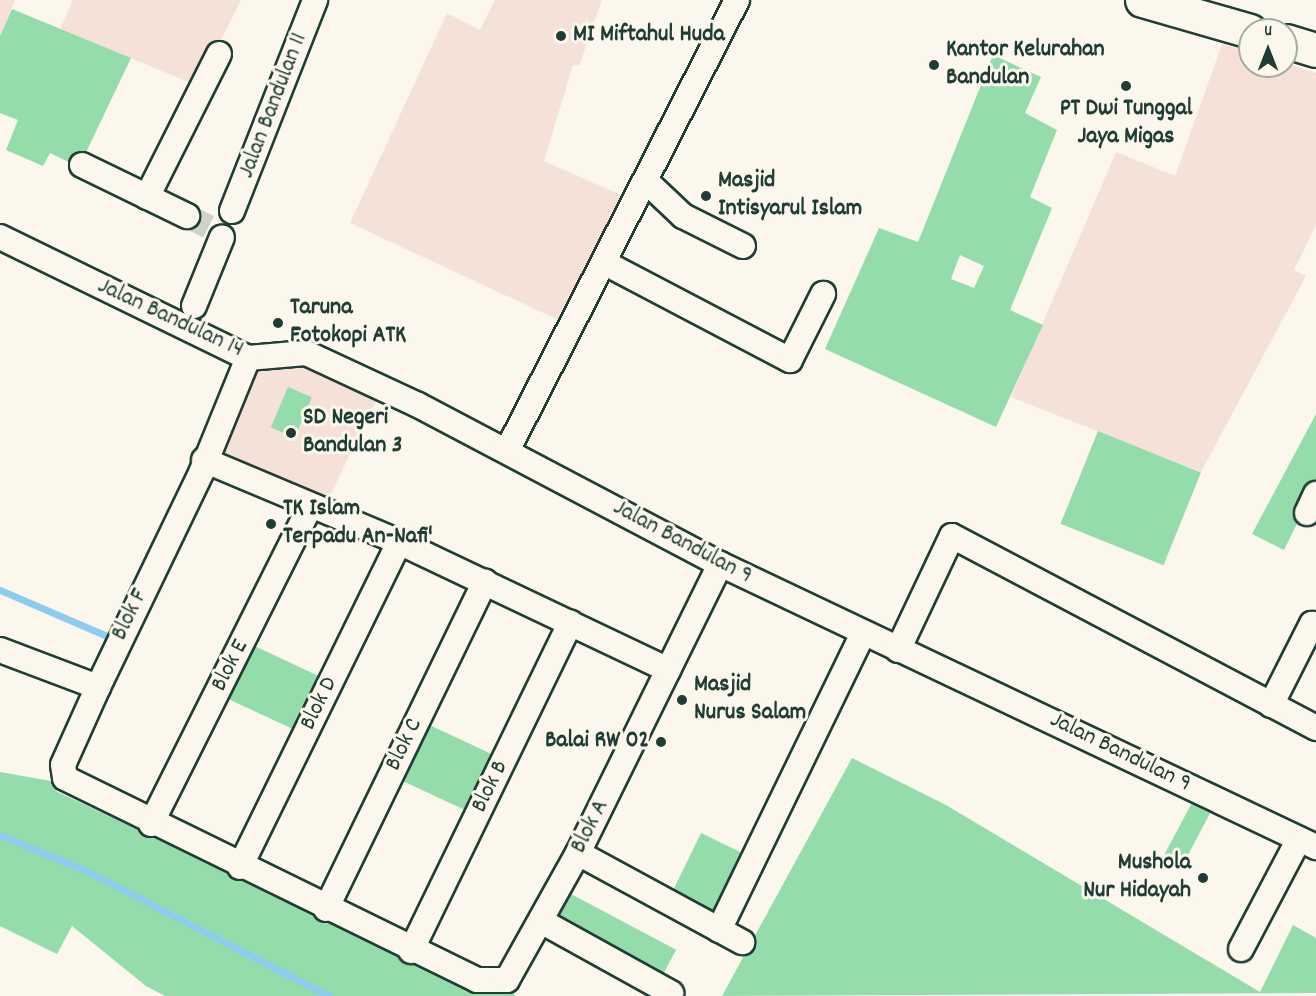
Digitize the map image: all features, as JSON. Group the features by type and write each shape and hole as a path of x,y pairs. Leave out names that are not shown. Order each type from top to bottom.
{"main road":[{"path":"1142,0 1238,28"},
{"path":"1298,45 1316,50"}],"street":[{"name":"Jalan Bandulan 11","path":"232,212 315,0"},
{"path":"507,451 648,183 737,0"},
{"path":"147,197 219,54"},
{"path":"82,165 187,216"},
{"path":"648,183 683,216 743,246"},
{"name":"Jalan Bandulan 14","path":"0,237 188,318 248,358 306,353 507,451"},
{"path":"188,318 222,237"},
{"path":"605,263 790,360 823,294"},
{"name":"Blok F","path":"151,824 71,785 63,772 98,687 204,460 248,358"},
{"name":"Jalan Bandulan 9","path":"507,451 720,564 863,634 1307,843"},
{"path":"204,460 309,508 399,542 668,670"},
{"name":"Blok E","path":"151,824 309,508"},
{"path":"898,650 952,536 1316,728"},
{"name":"Blok D","path":"240,867 399,542"},
{"name":"Blok A","path":"411,951 477,980 507,980 578,853 720,564"},
{"name":"Blok C","path":"326,909 485,582"},
{"name":"Blok B","path":"411,951 570,623"},
{"path":"1271,705 1312,624 1316,626"},
{"path":"719,930 863,634"},
{"path":"0,650 98,687"},
{"path":"151,824 411,951"},
{"path":"1241,949 1307,843"},
{"path":"578,853 742,942"},
{"path":"541,921 671,993"}],"shaded area":[{"path":"0,0 15,0 0,36"},
{"path":"73,0 241,0 198,86 60,29"},
{"path":"495,0 602,0 579,66 573,65 544,161 630,199 567,324 350,223 447,13 480,30"},
{"path":"1222,44 1238,49 1238,78 1298,78 1298,67 1316,73 1316,225 1294,270 1306,276 1201,472 1011,397 1116,152 1175,176"},
{"name":"SD Negeri Bandulan 3","path":"289,359 379,395 324,508 212,455 252,365"}],"green space":[{"path":"12,9 131,58 79,167 50,153 43,166 6,150 18,120 0,113 0,36"},
{"path":"993,55 1041,77 1025,113 1057,130 1030,197 1052,208 1010,310 1043,325 996,427 825,349 879,228 918,242","holes":["960,255 984,266 974,288 951,279"]},
{"path":"288,387 312,397 295,438 271,428"},
{"path":"1316,414 1316,485 1284,550 1252,534"},
{"path":"1098,431 1201,473 1163,565 1061,524"},
{"path":"250,644 326,679 301,733 225,697"},
{"path":"423,722 499,757 473,814 397,778"},
{"path":"852,758 946,805 1260,992 1293,925 1316,938 1316,993 722,996"},
{"path":"0,772 51,781 56,791 411,960 511,989 515,996 165,996 146,986 72,926 57,954 0,926"},
{"path":"1195,797 1214,807 1180,870 1161,861"},
{"path":"701,833 750,857 720,920 670,896"},
{"path":"571,894 676,950 661,979 556,923"}],"waterway":[{"path":"0,590 109,637"},
{"path":"0,835 87,871 329,996"}],"tunnel":[{"path":"187,216 223,234"}],"place":[{"name":"MI Miftahul Huda","path":"561,36"},
{"name":"Kantor Kelurahan Bandulan","path":"934,65"},
{"name":"PT Dwi Tunggal Jaya Migas","path":"1126,86"},
{"name":"Masjid Intisyarul Islam","path":"706,196"},
{"name":"Taruna Fotokopi ATK","path":"278,323"},
{"name":"SD Negeri Bandulan 3","path":"291,433"},
{"name":"TK Islam Terpadu An-Nafi'","path":"271,524"},
{"name":"Masjid Nurus Salam","path":"682,700"},
{"name":"Balai RW 02","path":"661,742"},
{"name":"Mushola Nur Hidayah","path":"1203,878"}]}
